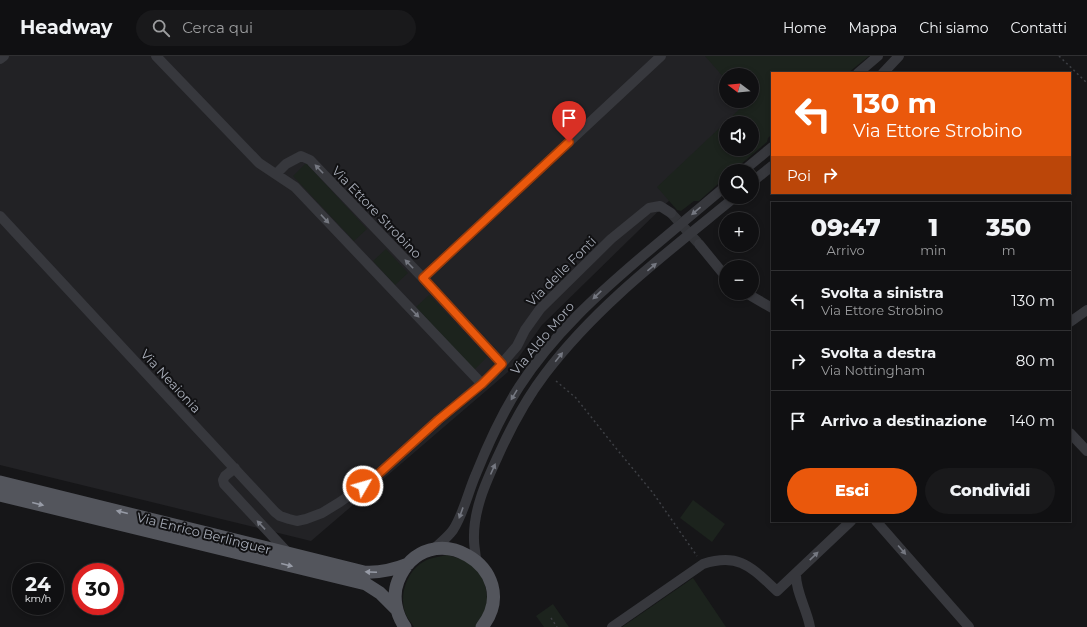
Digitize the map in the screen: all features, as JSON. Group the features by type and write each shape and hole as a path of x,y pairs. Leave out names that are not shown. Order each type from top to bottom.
{"main road":[{"name":"Via Enrico Berlinguer","path":"0,482 364,572 374,573 391,570 408,564"},
{"name":"Via Enrico Berlinguer","path":"0,495 366,584 380,593 396,609"},
{"path":"405,627 396,609 395,597 401,574 408,564 417,556 434,549 449,548 468,555 476,561 487,574 492,591 492,608 482,627"}],"street":[{"path":"0,60 4,56"},
{"path":"156,56 259,163 295,187 482,384"},
{"path":"423,278 661,56"},
{"path":"859,72 878,56"},
{"path":"884,72 899,56"},
{"path":"751,164 771,148"},
{"name":"Via Ettore Strobino","path":"276,174 295,159 301,156 307,158 423,278 502,364"},
{"path":"759,176 771,167"},
{"name":"Via Aldo Moro","path":"434,549 452,531 458,522 476,473 504,412 538,361 576,315 603,289 719,192"},
{"name":"Via Aldo Moro","path":"476,561 474,531 476,517 486,483 518,415 541,380 570,343 611,302 727,204"},
{"name":"Via delle Fonti","path":"340,502 374,478 438,420 482,384 518,346 525,330 540,309 611,239 649,208 660,206 671,213"},
{"name":"Via Neaionia","path":"0,216 280,516 289,520 297,521 306,519 322,513 340,502"},
{"path":"699,244 719,268"},
{"path":"758,300 771,307"},
{"path":"1071,321 1087,310"},
{"path":"1071,434 1087,451"},
{"path":"234,468 225,476 223,480 224,484 288,553"},
{"path":"612,627 703,564 716,560 729,559 742,562 752,568 777,591 850,522"},
{"path":"877,522 970,627"},
{"path":"796,573 796,581 808,616 810,627"}],"path":[{"path":"1059,56 1087,83"},
{"path":"556,381 576,398 653,493 703,564"},
{"path":"551,618 558,627"}],"shaded area":[{"path":"0,56 711,56 720,68 719,68 719,108 759,108 759,107 762,109 744,116 719,116 719,152 542,325 508,372 311,541 0,465"},
{"path":"705,56 869,56 849,72 771,72 771,135 767,142 759,149 759,116 732,116 741,108 759,108 759,68 719,68 719,72"},
{"path":"719,128 719,156 751,156 741,164 719,164 719,183 699,201 694,201 681,211 677,210 657,187"},
{"path":"306,163 367,229 354,241 293,176"},
{"path":"386,249 408,273 395,285 373,261"},
{"path":"429,295 487,357 474,370 416,307"},
{"path":"693,500 725,524 712,542 680,518"},
{"path":"447,555 467,562 477,570 482,577 487,594 485,612 475,627 414,627 407,617 403,603 404,588 410,574 426,560"},
{"path":"693,578 726,627 622,627"},
{"path":"553,604 569,627 544,627 536,616"}],"tunnel":[{"path":"671,213 699,244"}],"route":[{"path":"363,486 374,478 438,420 482,384 502,364 423,278 569,142"}]}
